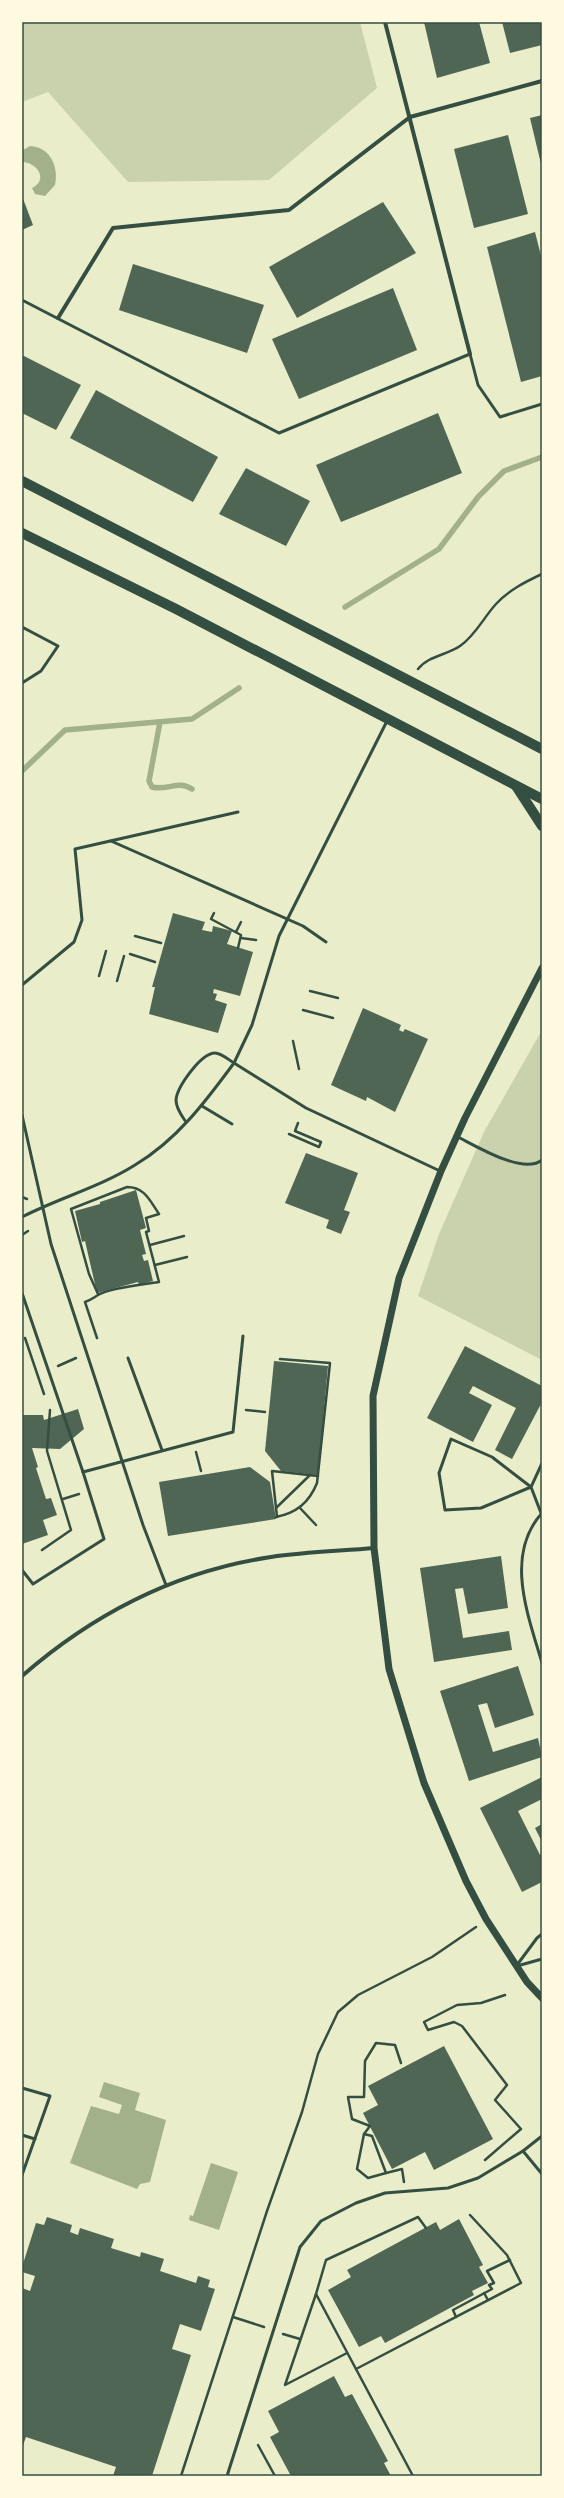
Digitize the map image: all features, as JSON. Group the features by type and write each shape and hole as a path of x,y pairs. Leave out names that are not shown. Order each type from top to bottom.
{"main road":[{"path":"22,480 542,749"},
{"path":"22,533 176,609 542,799"},
{"path":"516,786 542,826"}],"street":[{"path":"385,22 470,354"},
{"path":"58,318 113,228 289,210 410,117 542,81"},
{"path":"542,968 456,1136 441,1171 399,1278 373,1396 374,1548 391,1676 424,1783 466,1881 486,1919 517,1966 542,1998"},
{"path":"22,1676 74,1634 147,1593 198,1573 254,1560 308,1552 374,1548"}],"lane":[{"path":"22,300 279,434 470,354 478,385 500,417 542,404"},
{"path":"22,627 58,646 41,671 22,683"},
{"path":"22,1217 59,1198 99,1184 137,1164 172,1137 202,1106 234,1063 252,1025 279,936 388,719"},
{"path":"22,985 74,942 82,920 75,849 238,812"},
{"path":"110,840 303,926 326,942"},
{"path":"186,1122 178,1111 176,1101 178,1090 199,1061 210,1054 217,1053 306,1108 441,1171"},
{"path":"202,1106 232,1124"},
{"path":"22,1115 42,1208 65,1290 143,1526 166,1585"},
{"path":"456,1136 512,1163 538,1163 542,1160"},
{"path":"22,1293 83,1472 104,1539 33,1584 22,1570"},
{"path":"83,1472 122,1460 233,1432 242,1336"},
{"path":"128,1358 162,1450"},
{"path":"542,1463 530,1487 481,1508 445,1510 439,1473 451,1439 492,1457 530,1487 542,1513 527,1534 521,1563 526,1605 542,1663"},
{"path":"517,1966 537,1938 542,1934"},
{"path":"517,1966 542,1959"},
{"path":"22,2088 50,2096 22,2175"},
{"path":"22,2135 35,2139"},
{"path":"227,2476 300,2247 321,2220 356,2203 385,2193 448,2188 478,2178 523,2151 542,2136"},
{"path":"523,2151 542,2174"}],"path":[{"path":"409,681 423,662 453,651 466,642 496,604 517,586 542,574"},
{"path":"214,913 211,918 236,932 241,938 256,940"},
{"path":"236,932 241,922"},
{"path":"135,936 161,943"},
{"path":"238,948 241,938"},
{"path":"99,976 106,951"},
{"path":"130,954 155,962"},
{"path":"117,982 124,956"},
{"path":"310,991 338,998"},
{"path":"303,1010 333,1018"},
{"path":"293,1041 299,1069"},
{"path":"289,1134 319,1147 321,1142 295,1131 298,1123"},
{"path":"97,1338 85,1302 94,1300 98,1294 134,1285 159,1282 146,1232 149,1231 146,1218 159,1214 141,1189 127,1187 71,1209 89,1274 98,1294"},
{"path":"22,1197 27,1199"},
{"path":"22,1235 28,1231"},
{"path":"150,1245 184,1236"},
{"path":"155,1265 187,1257"},
{"path":"22,1331 44,1396"},
{"path":"58,1366 76,1358"},
{"path":"280,1359 330,1363 318,1476 314,1492 300,1508 289,1514 277,1517 272,1471 318,1476"},
{"path":"42,1550 71,1530 47,1451 50,1411 47,1403"},
{"path":"236,1409 265,1412"},
{"path":"194,1442 201,1471"},
{"path":"276,1508 310,1475"},
{"path":"62,1499 79,1494"},
{"path":"300,1508 316,1525"},
{"path":"181,2476 267,2211 302,2112 318,2054 338,2012 358,1995 432,1957 486,1919"},
{"path":"482,2166 487,2157 521,2129 495,2100 507,2085 462,2026 454,2022 428,2030 424,2022 457,2005 481,2003 505,1995"},
{"path":"401,2063 395,2045 376,2043 364,2061 364,2098 348,2097 352,2119 370,2126 364,2134 357,2169 368,2178 402,2170 404,2185 411,2185"},
{"path":"364,2134 372,2136 386,2173"},
{"path":"356,2369 521,2283 510,2260 470,2215"},
{"path":"347,2353 285,2385 326,2260 418,2216 426,2228"},
{"path":"456,2317 453,2310 492,2289 490,2285 494,2283 487,2271 510,2260"},
{"path":"484,2293 488,2300"},
{"path":"316,2294 413,2476"},
{"path":"258,2445 275,2476"}],"shaded area":[{"path":"22,22 360,22 377,88 269,180 128,182 48,92 22,102"},
{"path":"30,146 43,150 48,154 54,165 56,172 55,185 45,196 35,194 32,188 40,181 39,172 32,165 22,162 23,150"},
{"path":"542,1030 542,1360 418,1296 439,1234 484,1132"},
{"path":"104,2082 140,2093 135,2110 166,2120 150,2182 140,2184 137,2189 70,2163 91,2106 119,2114 122,2105 99,2097"},
{"path":"211,2163 238,2172 219,2230 189,2220 190,2215 193,2216"}],"building":[{"path":"424,22 479,22 490,63 437,78"},
{"path":"502,22 542,22 542,45 510,53"},
{"path":"542,115 542,164 541,164 530,118"},
{"path":"508,135 528,214 474,228 454,149"},
{"path":"22,196 33,225 22,230"},
{"path":"383,202 416,253 297,318 269,267"},
{"path":"535,232 542,260 542,376 521,382 487,247"},
{"path":"133,264 264,305 247,353 119,310"},
{"path":"393,288 417,350 299,399 272,339"},
{"path":"22,355 81,385 56,430 22,413"},
{"path":"96,390 218,457 193,502 70,438"},
{"path":"438,413 462,473 341,522 316,465"},
{"path":"246,468 310,501 286,546 219,514"},
{"path":"173,913 205,922 202,930 212,932 213,926 232,931 227,944 253,952 240,996 214,989 213,993 217,994 215,1000 227,1004 218,1033 149,1014 155,987 152,987"},
{"path":"363,1008 401,1025 399,1030 403,1032 405,1029 428,1039 395,1112 367,1097 366,1101 331,1085"},
{"path":"306,1153 358,1173 344,1210 350,1212 341,1234 326,1228 329,1220 285,1203"},
{"path":"136,1190 146,1228 140,1230 146,1254 142,1255 144,1261 148,1260 153,1281 139,1285 138,1282 97,1293 85,1241 82,1242 75,1211 100,1204 100,1202"},
{"path":"465,1346 542,1386 542,1402 512,1459 495,1450 516,1408 473,1386 469,1393 492,1405 473,1442 427,1418"},
{"path":"274,1361 328,1366 318,1475 281,1471 265,1451"},
{"path":"78,1409 84,1429 60,1449 32,1448 38,1467 36,1468 46,1499 51,1498 57,1515 43,1520 48,1535 22,1544 22,1415 43,1415 44,1420"},
{"path":"250,1467 270,1482 276,1519 168,1536 159,1482"},
{"path":"501,1556 508,1608 468,1614 463,1588 455,1589 463,1638 509,1631 512,1650 434,1662 420,1568"},
{"path":"518,1666 534,1715 495,1728 487,1703 478,1705 493,1752 538,1738 542,1757 469,1781 440,1691"},
{"path":"542,1777 542,1799 518,1811 540,1855 542,1854 542,1882 522,1892 480,1808"},
{"path":"542,1824 542,1842 535,1828"},
{"path":"444,2046 493,2139 434,2170 425,2152 392,2169 363,2113 378,2105 368,2086"},
{"path":"47,2217 72,2225 70,2232 78,2235 80,2228 114,2239 111,2248 140,2257 141,2252 164,2259 160,2271 196,2283 198,2276 210,2280 208,2287 215,2289 201,2331 180,2324 172,2349 191,2355 152,2476 113,2476 116,2467 26,2437 22,2448 22,2288 30,2291 35,2276 22,2272 22,2267 36,2223 44,2225"},
{"path":"459,2219 483,2265 479,2267 488,2283 472,2291 474,2295 385,2343 381,2336 359,2347 328,2290 351,2277 347,2270 436,2222 440,2230"},
{"path":"334,2376 345,2397 352,2394 388,2461 384,2463 391,2476 291,2476 270,2437 279,2432 268,2411"}],"waterway":[{"path":"345,607 439,549 478,497 504,471 542,457"},
{"path":"22,771 65,730 192,719 239,688"},
{"path":"160,722 149,781 152,787 157,788 182,785 192,789"}]}
